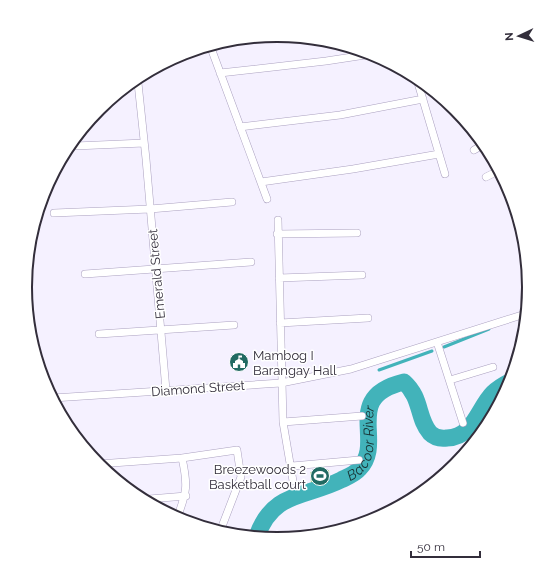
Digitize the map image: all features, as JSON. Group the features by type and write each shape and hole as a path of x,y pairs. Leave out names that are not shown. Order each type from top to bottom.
{"street":[{"path":"212,51 267,199"},
{"path":"220,73 359,56"},
{"name":"Emerald Street","path":"138,85 166,390"},
{"path":"419,87 445,174"},
{"path":"240,127 340,115 422,99"},
{"path":"77,146 144,143"},
{"path":"474,150 479,147"},
{"path":"261,182 354,169 440,154"},
{"path":"486,177 494,173"},
{"path":"54,213 150,209 232,202"},
{"path":"278,220 277,234 280,323 282,339 281,383 283,422 292,466 293,481"},
{"path":"277,234 357,233"},
{"path":"85,274 251,262"},
{"path":"279,278 362,275"},
{"name":"Diamond Street","path":"58,398 281,383 351,370 521,315"},
{"path":"280,323 368,318"},
{"path":"98,334 160,328 234,324"},
{"path":"437,342 463,423"},
{"path":"450,380 493,368"},
{"path":"283,422 362,416"},
{"path":"107,463 182,458 237,450 240,477 222,526"},
{"path":"179,512 186,496 187,479 182,458"},
{"path":"292,466 360,460"},
{"path":"153,499 186,496"}],"green space":[{"name":"Breezewoods 2 Basketball court","path":"329,470 330,481 311,483 310,472"}],"waterway":[{"path":"444,347 489,329"},
{"path":"379,370 432,351"},
{"name":"Bacoor River","path":"259,532 264,521 281,503 328,486 353,474 359,469 366,458 369,446 369,409 374,398 385,389 404,382 414,395 423,421 430,433 436,437 444,438 463,433 474,421 488,399 502,386"}],"place":[{"name":"Mambog I Barangay Hall","path":"239,362"},
{"name":"Breezewoods 2 Basketball court","path":"320,476"}]}
